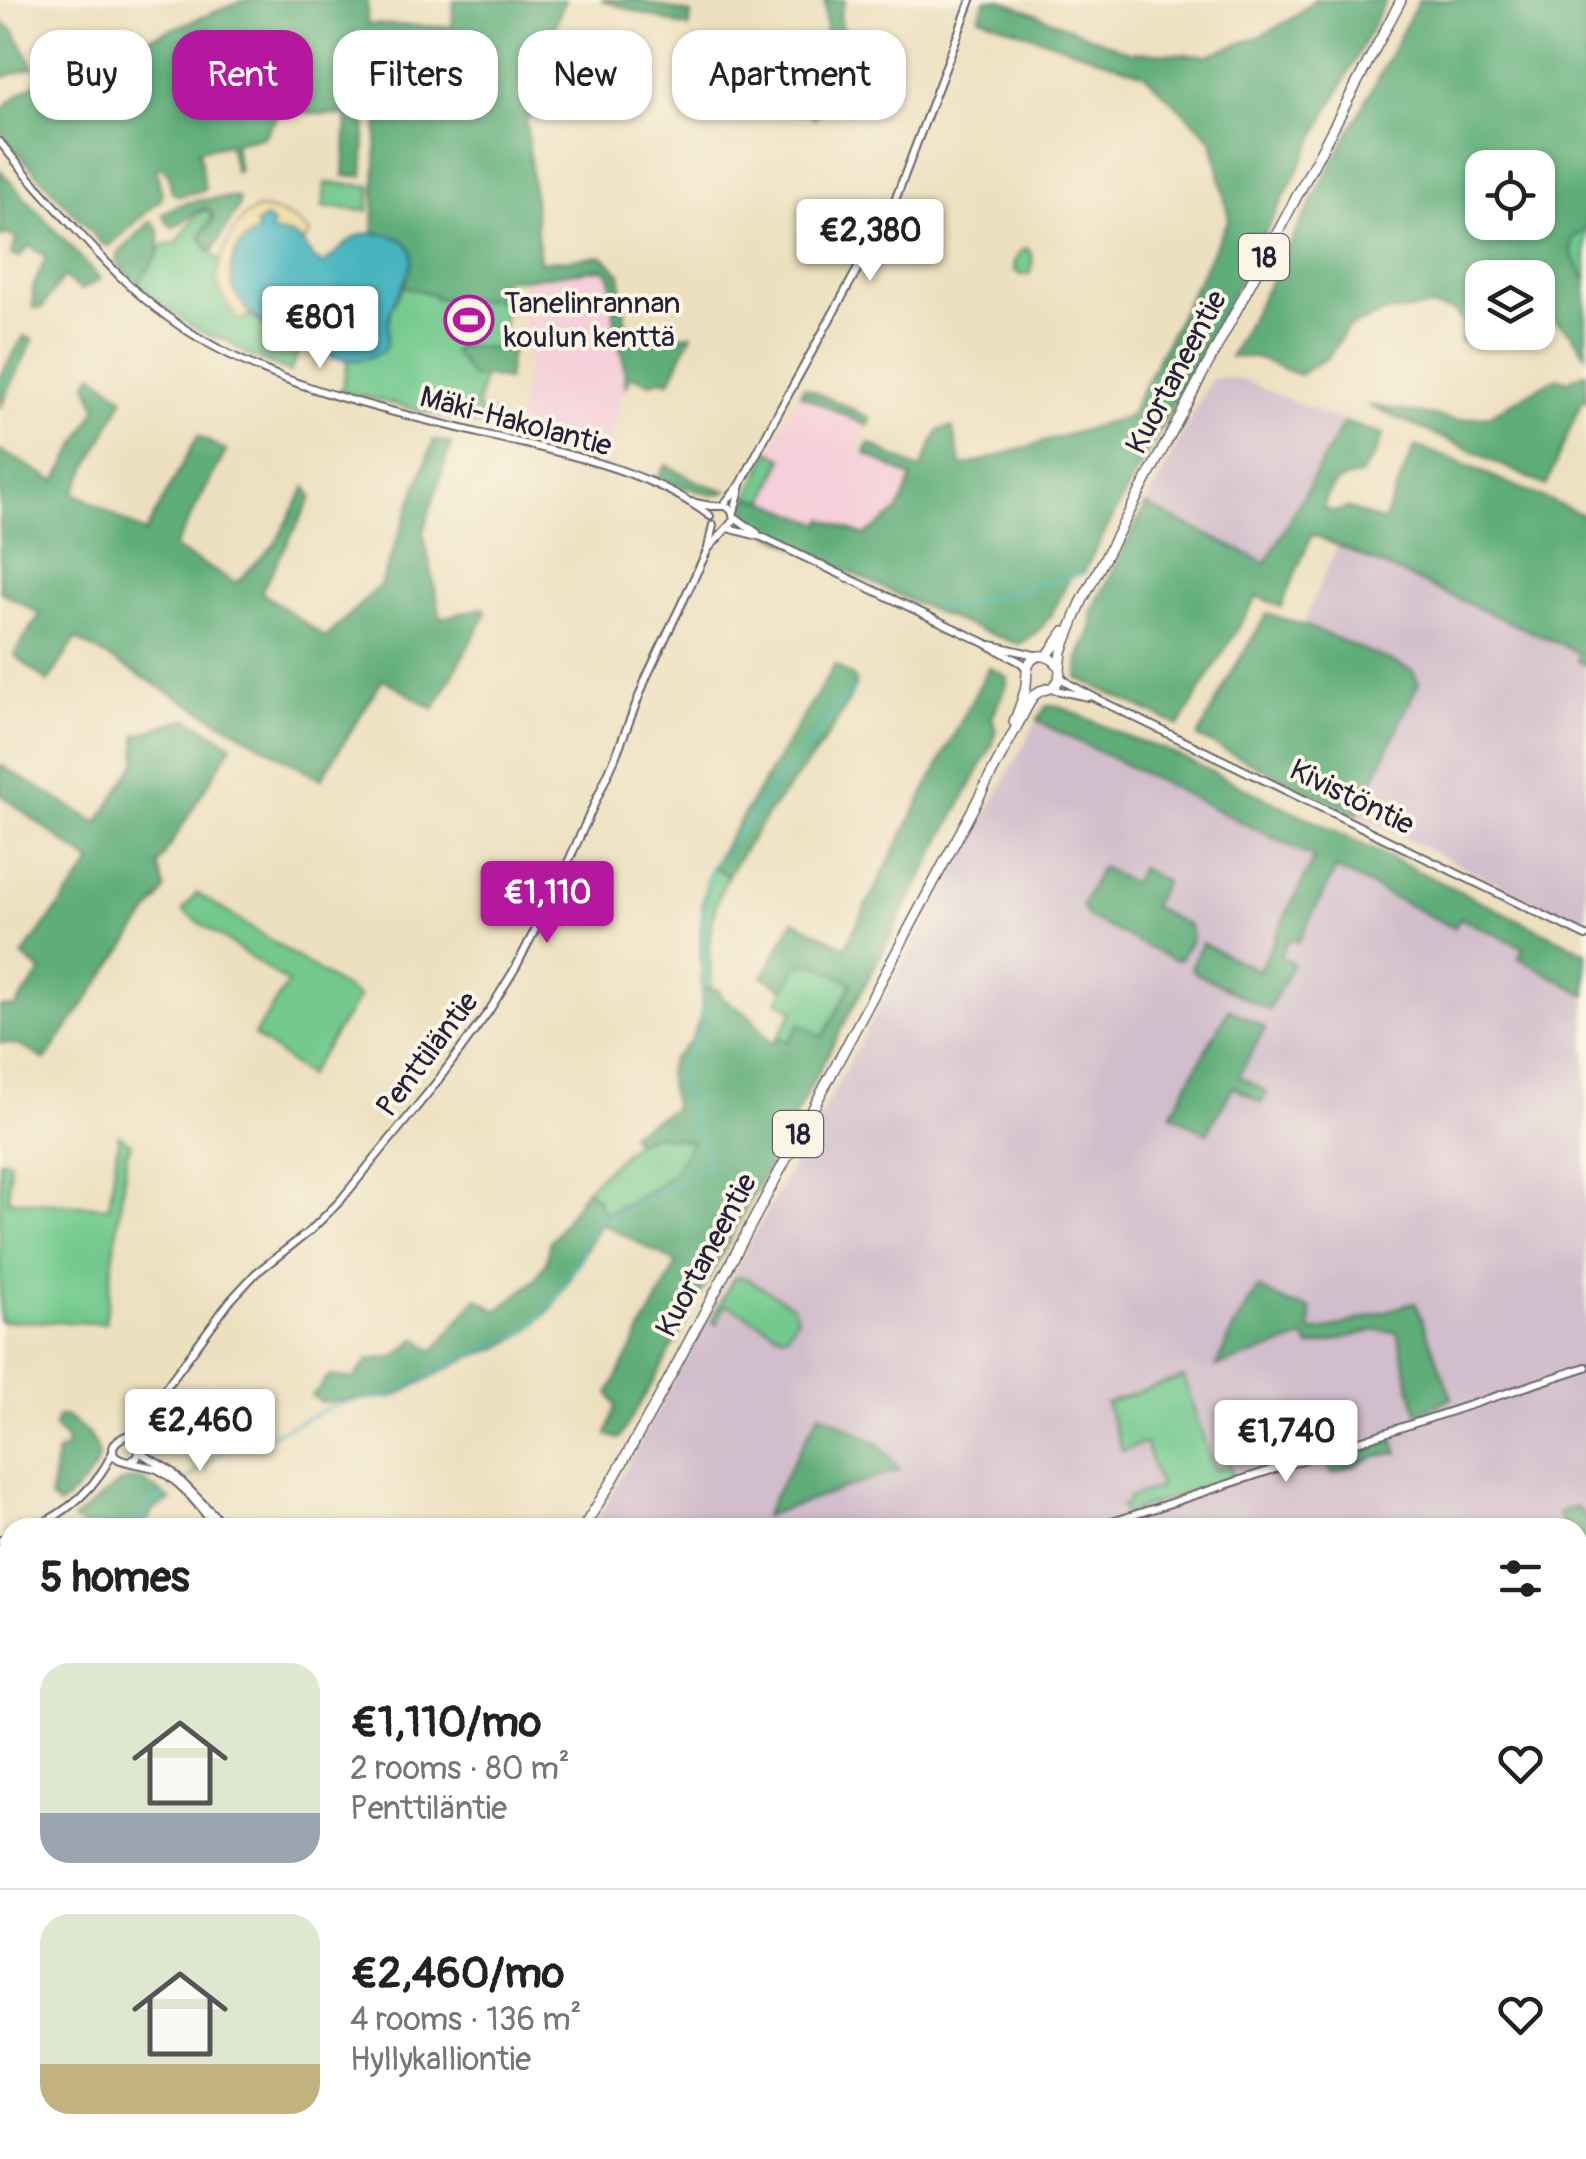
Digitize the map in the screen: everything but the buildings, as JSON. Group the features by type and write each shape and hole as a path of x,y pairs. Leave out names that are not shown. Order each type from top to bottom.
{"highway":[{"name":"Kuortaneentie","path":"1060,672 1062,651 1079,608 1402,0"},
{"name":"Kuortaneentie","path":"1043,656 1079,608"},
{"path":"1043,656 1055,660 1060,672"},
{"name":"18","path":"1028,673 1030,663 1043,656"},
{"name":"18","path":"1046,689 1056,684 1060,672"},
{"name":"Kuortaneentie","path":"1009,739 1028,673"},
{"path":"1028,673 1035,686 1046,689"},
{"name":"Kuortaneentie","path":"589,1518 656,1403 1032,696 1046,689"}],"street":[{"path":"726,528 733,523 741,484 769,428 894,203 971,0"},
{"name":"Mäki-Hakolantie","path":"0,142 129,286 171,320 223,350 361,403 573,456 642,480 690,502 710,516"},
{"path":"741,484 712,510 713,525 762,536"},
{"name":"Mäki-Hakolantie","path":"690,502 720,506"},
{"path":"720,506 730,508 762,536 984,643 1022,664 1028,673"},
{"name":"Penttiläntie","path":"128,1436 245,1284 324,1219 359,1180 489,1010 557,888 647,676 708,549 713,525"},
{"name":"Penttiläntie","path":"708,549 726,528"},
{"path":"984,643 1043,656"},
{"name":"Kivistöntie","path":"1060,672 1069,684 1099,700 1586,936"},
{"name":"Kivistöntie","path":"1046,689 1099,700"},
{"path":"1125,1518 1586,1367"},
{"name":"Penttiläntie","path":"139,1447 144,1418"},
{"path":"54,1518 73,1505 102,1473 117,1440 128,1436 144,1455 170,1471 217,1518"},
{"path":"102,1473 136,1458 139,1447"},
{"path":"113,1450 126,1462 145,1464 170,1477 208,1518"}],"shaded area":[{"path":"600,269 610,275 626,387 603,458 520,437 517,424 529,355 521,347 524,279"},
{"path":"1211,379 1245,381 1344,422 1266,563 1146,505"},
{"path":"800,394 868,426 859,450 912,477 898,511 864,537 824,519 822,524 765,501 779,470 777,454 769,451"},
{"path":"1338,545 1580,653 1577,661 1586,665 1586,926 1357,815 1419,682 1412,670 1304,625"},
{"path":"1037,721 1454,928 1460,918 1524,948 1519,959 1586,995 1586,1518 599,1518"}],"green space":[{"path":"245,0 367,0 367,24 452,27 454,0 565,0 553,30 518,30 518,120 526,120 540,262 603,256 620,273 627,336 632,340 692,334 670,381 660,379 651,383 631,376 626,387 610,275 605,270 503,279 502,300 435,298 404,286 412,263 402,239 373,232 378,120 498,120 498,30 333,30 333,115 313,113 313,30 172,30 172,120 274,120 264,137 234,143 239,171 235,172 229,144 199,150 205,190 179,196 172,192 168,173 161,167 156,169 160,200 109,246 102,244 2,136 0,112 30,87 30,120 152,120 152,37"},
{"path":"601,0 637,0 691,14 689,28"},
{"path":"825,0 845,0 840,16 843,30 826,30"},
{"path":"985,0 1001,0 1129,52 1208,55 1261,36 1296,16 1314,0 1386,0 1083,573 1070,577 1045,623 1020,644 934,611 797,548 747,520 745,508 748,497 765,501 821,524 824,519 864,536 898,511 912,478 865,453 869,443 920,470 939,430 952,427 962,467 1129,416 1229,219 1212,139 1144,74 979,17"},
{"path":"1419,0 1586,0 1586,228 1572,240 1571,253 1586,281 1586,355 1571,333 1555,320 1555,260 1465,260 1465,343 1460,341 1463,323 1454,311 1431,307 1383,313 1348,328 1328,357 1299,375 1255,357 1230,357"},
{"path":"0,20 14,31 30,60 30,68 0,78"},
{"path":"347,120 366,120 363,176 344,176"},
{"path":"0,170 100,279 81,290 63,277 42,308 33,308 33,288 46,257 29,246 19,257 12,255 16,238 7,234 0,237"},
{"path":"325,183 371,186 368,211 323,207"},
{"path":"239,199 238,208 212,252 201,236 213,219 212,211 201,209 173,227 163,214 188,203"},
{"path":"206,209 212,218 200,236 220,261 217,278 241,320 249,315 301,346 290,372 190,325 138,283 160,249 165,244 177,243 194,217"},
{"path":"151,221 159,230 158,253 138,283 116,261 119,253"},
{"path":"1586,228 1586,281 1571,253 1572,240"},
{"path":"1027,248 1033,267 1030,274 1021,275 1014,270 1015,263 1018,254"},
{"path":"404,286 436,298 502,300 503,349 459,346 483,376 477,410 498,414 497,421 488,420 487,427 341,391 348,360 368,358 388,326 391,308"},
{"path":"24,336 33,340 0,408 0,376"},
{"path":"458,346 511,350 507,380 472,378 453,351"},
{"path":"1586,372 1586,400 1581,403 1546,486 1367,405 1457,420 1488,416 1557,377 1568,381"},
{"path":"93,373 124,398 74,492 145,533 198,436 226,451 174,548 236,583 275,544 306,487 312,497 261,592 326,638 381,584 434,440 451,444 423,532 441,618 484,608 486,614 434,709 383,679 321,779 76,639 48,682 14,655 40,614 0,591 0,450 56,481 97,408 87,383"},
{"path":"804,387 871,418 868,426 800,394"},
{"path":"1344,422 1383,435 1360,475 1335,484 1323,508 1335,512 1348,508 1383,522 1415,446 1586,516 1586,665 1577,661 1579,653 1312,534 1281,607 1257,596 1179,726 1078,678 1079,658 1092,629 1092,611 1146,505 1266,563"},
{"path":"769,451 783,458 765,501 748,497"},
{"path":"666,465 727,491 711,495 657,479"},
{"path":"1267,614 1304,625 1412,670 1419,682 1357,815 1198,737"},
{"path":"835,665 854,678 856,684 849,700 821,746 728,875 712,866"},
{"path":"989,667 1007,677 992,718 996,730 993,743 663,1365 619,1439 607,1435 616,1406 609,1393 677,1263 601,1223 553,1307 529,1330 499,1348 470,1357 393,1397 321,1402 312,1396 329,1376 353,1379 369,1360 395,1357 417,1338 434,1351 477,1298 497,1311 533,1282 547,1261 549,1244 586,1189 605,1214 666,1179 691,1141 655,1135 635,1142 630,1133 674,1108 667,1074 672,1059 690,1042 701,1017 702,990 718,989 774,1043 778,1037 789,1042 800,1023 823,1037 852,983 817,964 799,964 785,989 763,977 794,920 845,947"},
{"path":"1047,705 1059,706 1166,750 1586,952 1586,995 1519,958 1523,947 1460,918 1454,928 1336,869 1298,942 1289,939 1280,956 1293,963 1269,1010 1194,972 1191,968 1201,943 1259,971 1314,858 1037,721"},
{"path":"189,719 232,745 158,865 165,890 45,1060 29,1050 0,1043 0,1006 14,1008 42,972 22,956 92,863 0,794 0,765 98,823 137,761 136,735"},
{"path":"712,866 728,875 710,931 712,989 702,990 702,912"},
{"path":"1101,867 1132,883 1140,868 1165,881 1152,907 1189,926 1192,938 1180,959 1174,960 1088,917 1082,905"},
{"path":"197,893 359,997 307,1076 254,1035 288,983 183,911"},
{"path":"799,964 817,964 853,983 823,1038 789,1042 778,1037 794,1010 778,1001"},
{"path":"1229,1008 1265,1028 1239,1076 1267,1092 1262,1103 1233,1087 1207,1133 1171,1114"},
{"path":"119,1135 131,1144 105,1323 0,1321 0,1160 10,1161 8,1200 109,1207"},
{"path":"655,1135 692,1141 675,1170 657,1188 604,1214 597,1199 586,1189 635,1142"},
{"path":"738,1277 793,1306 797,1317 787,1334 780,1334 730,1306 724,1306 716,1324 712,1320 733,1279"},
{"path":"1258,1288 1290,1304 1311,1309 1310,1331 1323,1331 1415,1302 1452,1398 1417,1414 1397,1332 1376,1330 1310,1347 1304,1338 1216,1367"},
{"path":"1183,1377 1214,1470 1230,1465 1233,1477 1124,1514 1121,1505 1127,1504 1128,1498 1160,1487 1145,1443 1122,1451 1106,1403"},
{"path":"820,1412 880,1445 900,1470 764,1516"},
{"path":"65,1416 92,1439 97,1461 85,1482 59,1506 50,1498 57,1452 67,1445 54,1428 57,1417"},
{"path":"1393,1439 1398,1453 1377,1456 1332,1474 1328,1465"},
{"path":"142,1480 171,1500 153,1510 149,1518 75,1518 119,1483"},
{"path":"1576,1506 1586,1518 1560,1518 1558,1513"}],"sand":[{"path":"258,209 287,216 310,234 303,243 289,234 258,231 241,245 231,264 231,273 235,290 250,313 241,321 222,296 218,271 235,229 244,217"}],"water":[{"path":"264,219 273,224 270,232 297,238 323,264 363,234 382,234 404,241 413,258 389,313 386,348 365,359 333,357 279,332 252,314 234,290 231,276 242,244 258,231 255,225"}],"waterway":[{"path":"935,611 1086,573"},
{"path":"796,760 854,688"},
{"path":"703,960 702,921 710,869 792,764"},
{"path":"189,1478 231,1445 250,1445 337,1404 392,1395 530,1329 558,1298 601,1218 708,1166 679,1077 704,1021 703,963"},
{"path":"144,1518 150,1504 165,1495"}],"place":[{"name":"Tanelinrannan koulun kenttä","path":"469,320"}]}
